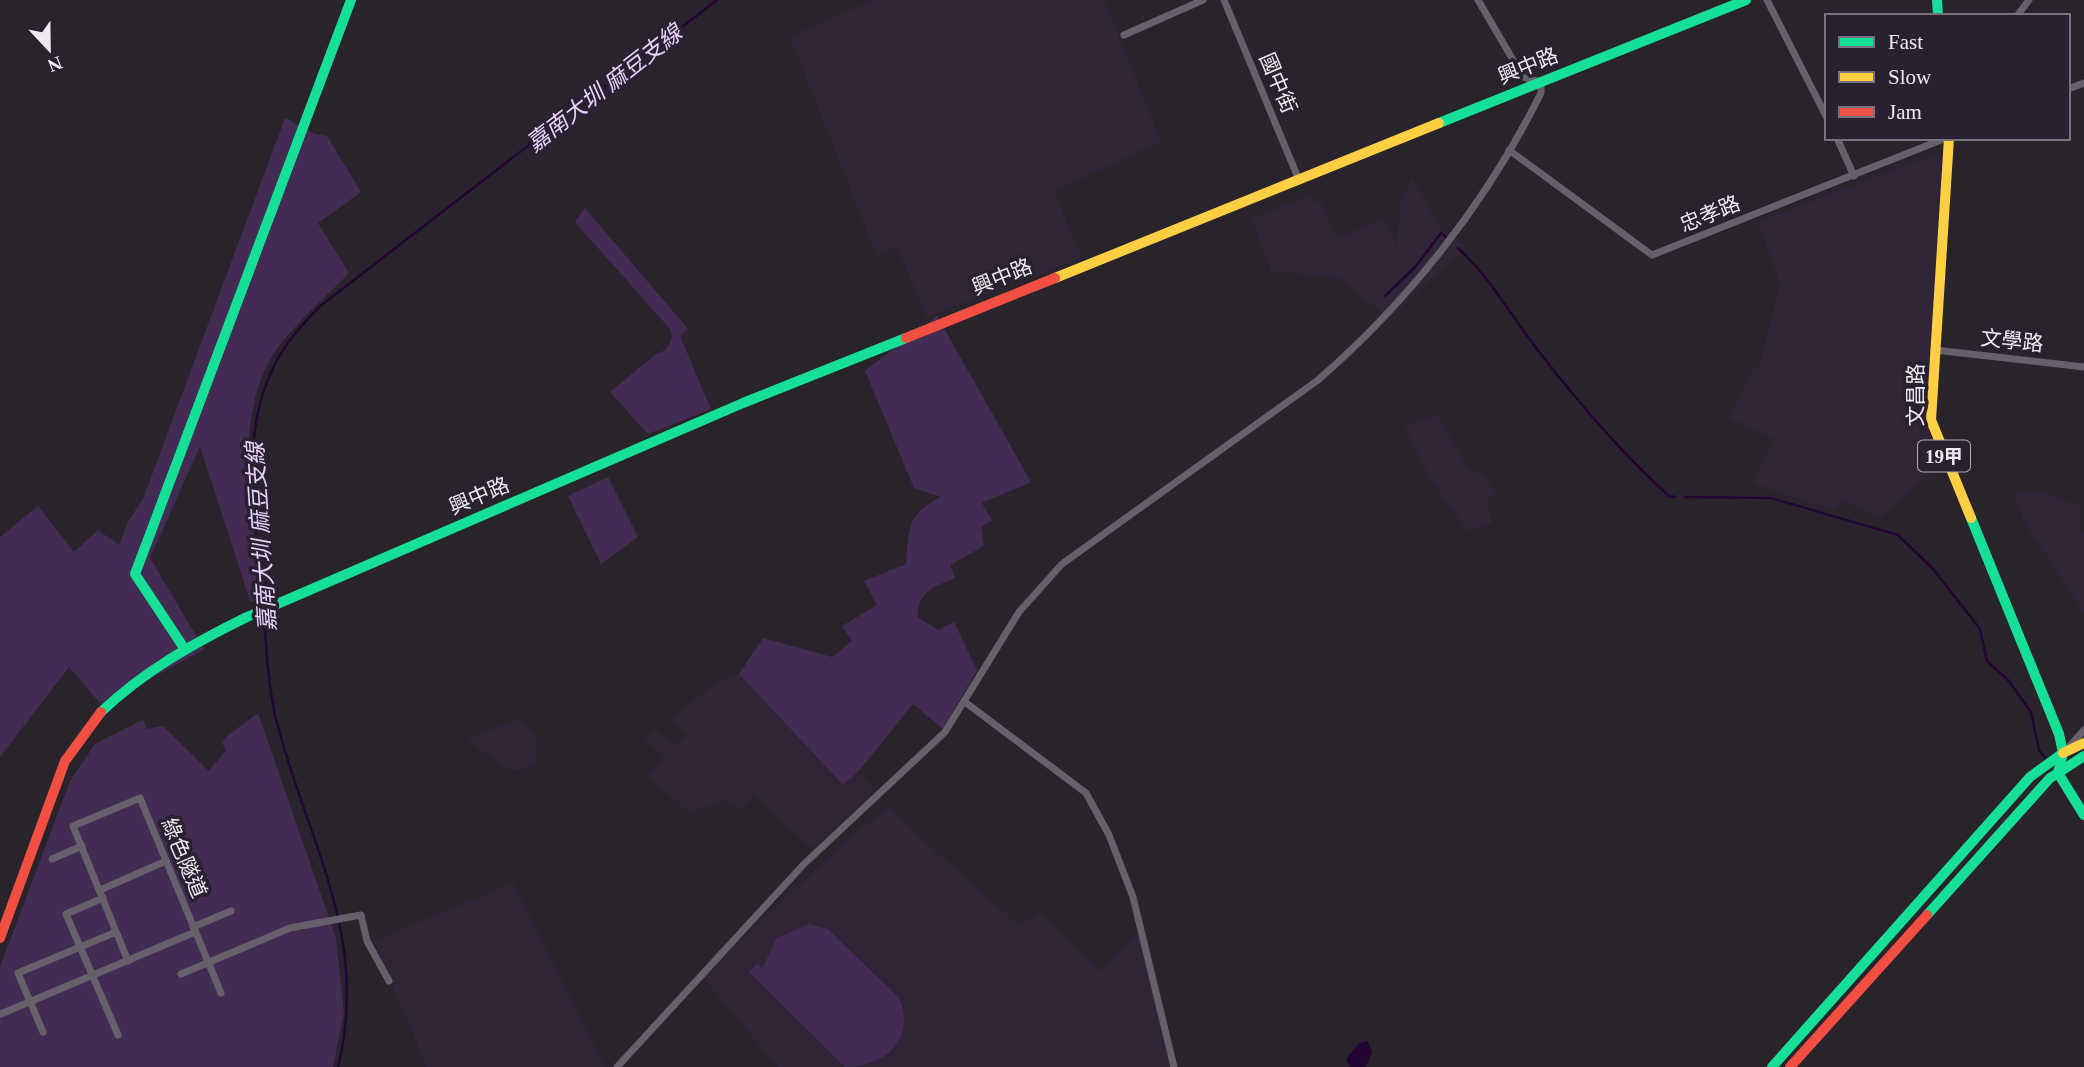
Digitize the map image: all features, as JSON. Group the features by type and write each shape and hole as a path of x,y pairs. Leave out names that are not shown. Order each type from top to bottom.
{"main road":[{"path":"184,648 135,574 351,0"},
{"name":"興中路","path":"0,938 65,761 78,737 102,708 184,648 278,603 695,423 1746,0"},
{"name":"文昌路","path":"1948,140 1931,421 2059,734 2063,753"},
{"path":"1772,1067 2030,777 2063,753 2084,743"},
{"path":"2063,753 2058,773 2084,815"},
{"path":"1790,1067 2050,778 2084,757"}],"street":[{"path":"1124,35 1203,0"},
{"name":"國中街","path":"1224,0 1299,180"},
{"path":"617,1067 804,864 935,743 965,702 1019,611 1062,564 1318,380 1384,318 1450,239 1509,150 1541,93 1541,82 1522,77 1478,0"},
{"path":"1767,0 1825,114"},
{"path":"1838,140 1854,176"},
{"name":"忠孝路","path":"1509,150 1652,255 1943,140"},
{"name":"文學路","path":"1935,350 2084,367"},
{"path":"965,702 1086,793 1109,835 1133,897 1174,1067"},
{"path":"2063,753 2084,730"},
{"name":"綠色隧道","path":"82,846 73,826 140,798 221,993"},
{"path":"52,859 82,846 128,961"},
{"path":"118,1035 66,914 166,861"},
{"path":"1,1014 128,961 231,911"},
{"path":"181,974 290,928 320,920 361,915 367,941 389,981"},
{"path":"43,1032 18,973 116,932"}],"shaded area":[{"path":"873,0 1104,0 1161,141 1054,192 1082,258 927,317 897,247 877,256 790,37"},
{"path":"285,118 315,134 327,136 361,192 318,223 349,273 282,342 261,378 255,399 248,463 257,566 256,601 250,601 200,446 150,558 204,649 139,685 107,711 69,667 0,757 0,537 38,506 74,552 98,530 119,545 129,520 143,499"},
{"path":"1939,153 1949,162 1929,431 1943,463 1880,517 1845,500 1833,511 1753,483 1774,439 1730,418 1750,374 1760,364 1780,284 1759,224 1762,220"},
{"path":"1412,178 1441,229 1465,247 1389,318 1337,277 1271,271 1252,219 1307,196 1316,203 1320,201 1337,239 1383,218 1397,245 1401,201"},
{"path":"585,208 688,329 680,336 711,409 648,434 610,392 656,354 666,350 672,338 671,330 575,222"},
{"path":"937,316 1031,482 982,503 992,521 981,527 984,546 950,565 955,578 928,591 920,601 918,617 938,630 954,622 977,670 943,729 913,704 858,772 843,785 739,674 763,638 832,657 852,641 842,626 877,605 864,581 906,564 909,532 915,516 941,497 914,488 865,371"},
{"path":"1438,415 1468,470 1482,475 1497,494 1487,499 1492,523 1468,531 1431,480 1405,426"},
{"path":"608,477 638,537 601,564 568,496"},
{"path":"2020,491 2040,492 2080,506 2080,528 2084,534 2084,612 2025,523 2013,494"},
{"path":"739,674 843,785 858,772 876,791 812,849 754,794 741,809 725,800 690,813 647,775 664,757 644,738 656,731 673,746 687,735 672,720 716,682"},
{"path":"258,713 336,938 344,1012 333,1067 0,1067 0,967 70,781 95,744 143,720 147,729 163,726 209,771 226,750 222,743 227,736"},
{"path":"518,719 537,737 536,763 520,770 509,770 467,739"},
{"path":"890,807 928,845 1020,926 1039,913 1100,971 1139,932 1172,1067 778,1067 702,976 854,834"},
{"path":"513,883 605,1067 427,1067 374,941"},
{"path":"809,924 828,929 899,998 904,1026 900,1038 884,1056 859,1066 845,1067 749,972 758,963 762,969 777,938"},
{"path":"1367,1041 1372,1051 1366,1067 1350,1067 1346,1059 1358,1044"}],"waterway":[{"name":"嘉南大圳 麻豆支線","path":"263,607 252,472 254,438 259,406 270,374 287,344 319,307 717,0"},
{"path":"1385,296 1416,266 1441,233 1448,239"},
{"path":"1458,248 1482,273 1540,353 1602,428 1634,463 1669,496 1675,497"},
{"path":"1685,497 1771,498 1898,535 1933,569 1980,629 1987,661 2008,680 2031,712 2039,750 2047,760"},
{"name":"嘉南大圳 麻豆支線","path":"264,614 275,715 330,887 340,930 346,973 346,1019 338,1067"}],"traffic: fast":[{"path":"184,648 135,574 351,0"},
{"path":"1439,123 1746,0"},
{"path":"1937,0 1938,14"},
{"path":"101,712 117,697 170,659 247,617 743,403 906,338"},
{"path":"1927,915 2050,778 2058,773 2063,753 2059,734 1971,518"},
{"path":"1772,1067 2030,777 2063,753"},
{"path":"2084,756 2058,773 2084,815"}],"traffic: slow":[{"path":"1055,278 1439,123"},
{"path":"1949,140 1931,420 1971,518"},
{"path":"2063,753 2084,743"}],"traffic: jam":[{"path":"906,338 1055,278"},
{"path":"0,938 65,761 101,712"},
{"path":"1790,1067 1927,915"}]}
